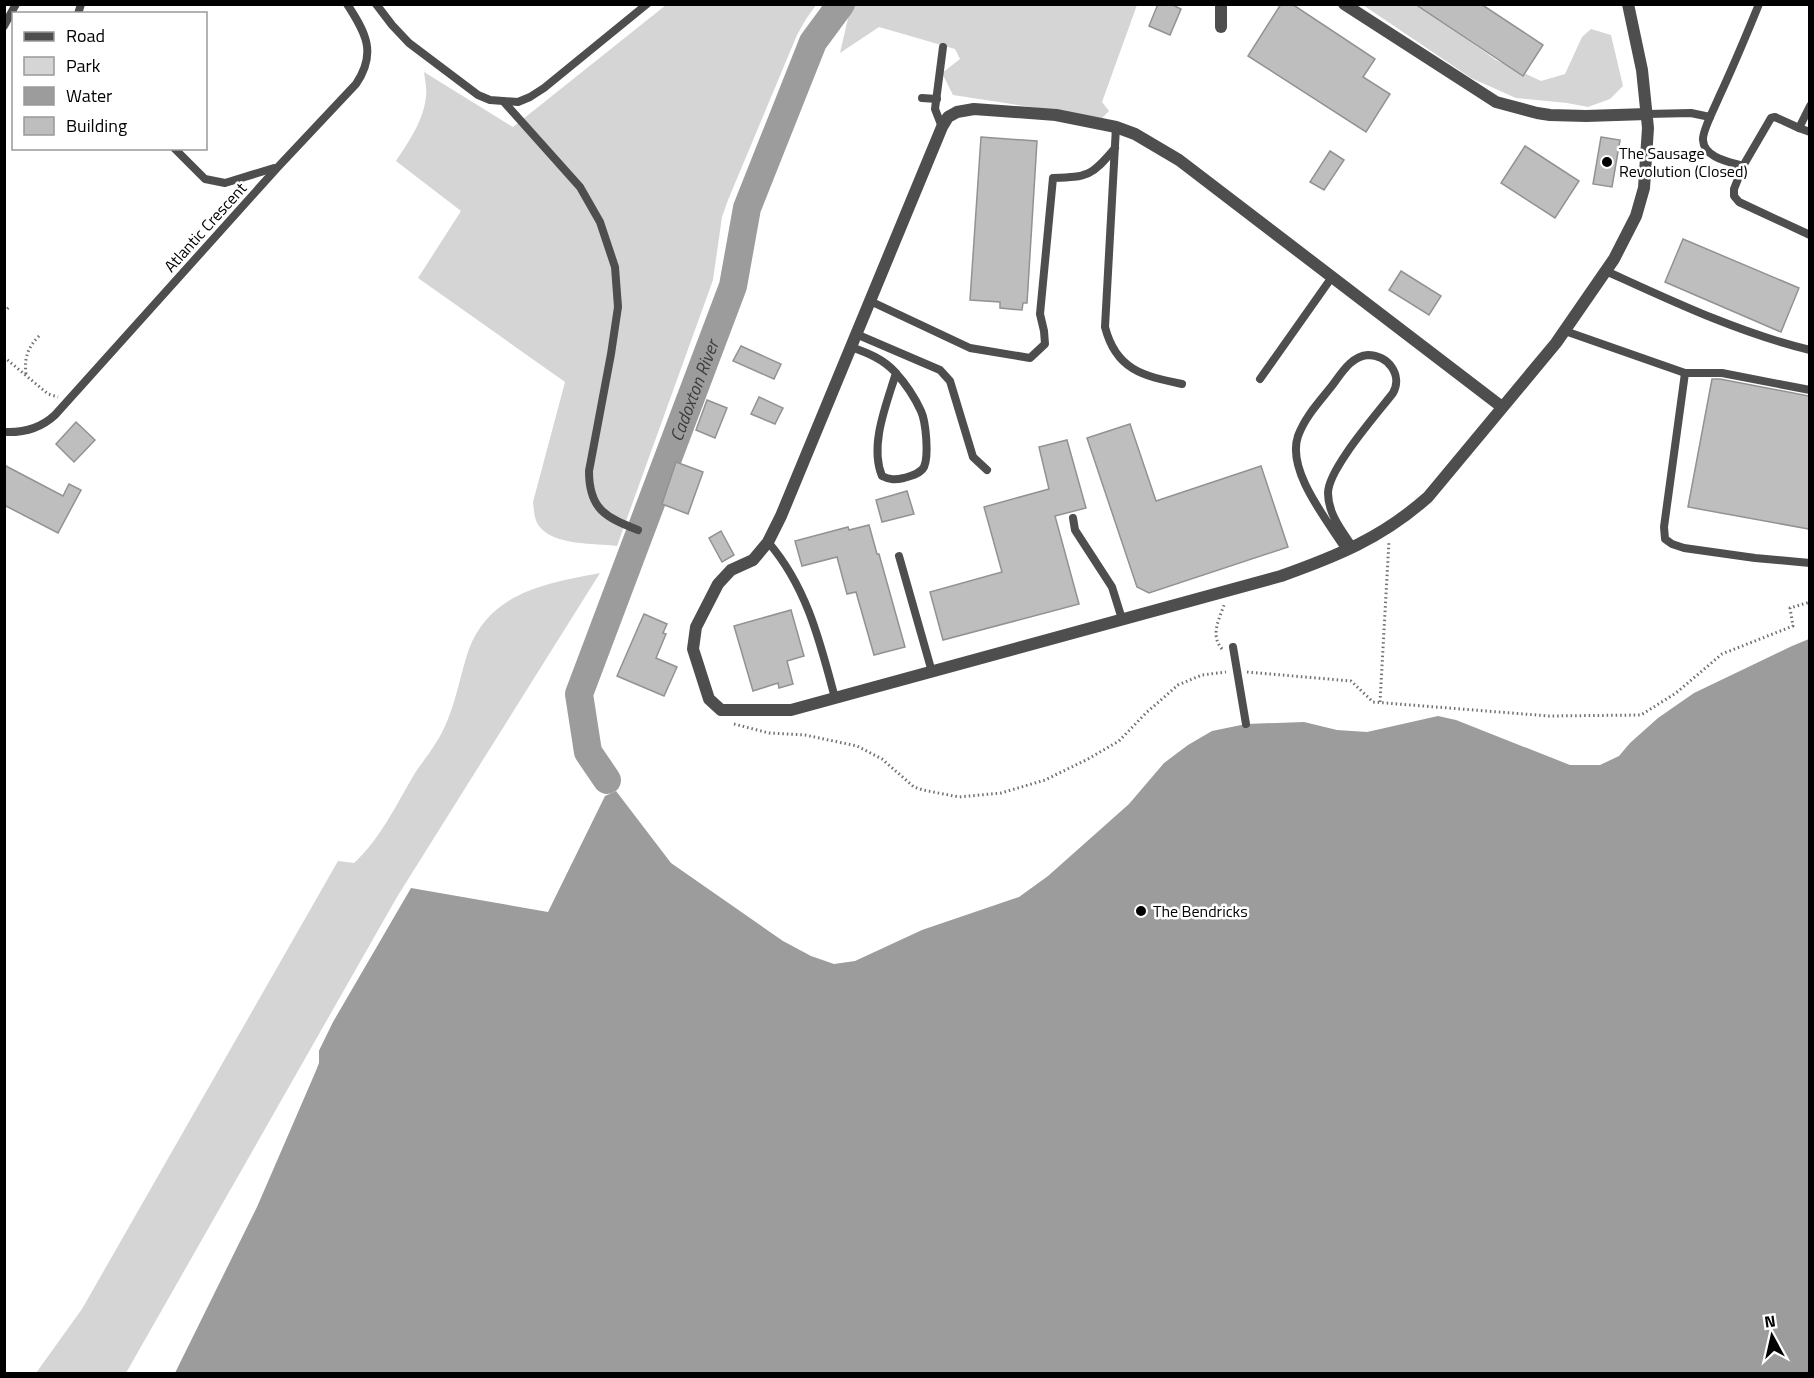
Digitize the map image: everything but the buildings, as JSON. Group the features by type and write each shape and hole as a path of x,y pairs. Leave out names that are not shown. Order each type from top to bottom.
{"street":[{"path":"1221,4 1221,27"},
{"path":"1344,4 1496,102 1550,115 1647,114"},
{"path":"1502,407 1179,160 1134,134 1116,127 1056,115 974,110 957,112 948,117 942,127 781,516 768,542 753,560 731,570 718,584 696,627 693,649 709,699 721,710 791,710 1281,576 1350,549 1390,527 1428,497 1565,332 1626,238 1641,202 1648,143 1642,70 1628,4"}],"lane":[{"path":"4,26 16,4"},
{"name":"Atlantic Crescent","path":"4,432 23,431 41,425 55,415 277,168 356,84 368,62 368,48 365,35 347,4"},
{"path":"376,4 409,43 465,86 490,100 504,102 518,102 544,88 647,4"},
{"path":"1743,166 1717,158 1709,152 1703,140 1710,117 1760,4"},
{"path":"942,127 935,109 943,47"},
{"path":"922,98 937,99"},
{"path":"504,102 579,187 600,222 615,267 618,307 589,471 589,488 596,507 612,520 638,530"},
{"path":"1799,128 1809,106"},
{"path":"1647,114 1690,113 1710,117"},
{"path":"1809,132 1775,117 1771,118 1743,166 1734,189 1734,196 1738,201 1809,235"},
{"path":"1116,127 1105,327 1109,343 1122,362 1150,378 1182,384"},
{"path":"870,301 970,348 1030,357 1045,344 1040,314 1053,178 1081,177 1098,169 1115,148"},
{"path":"176,150 205,178 225,183 277,168"},
{"path":"1606,271 1712,318 1809,350"},
{"path":"1260,379 1332,277"},
{"path":"1565,332 1685,373 1722,373 1809,390"},
{"path":"856,334 940,370 950,381 973,457 987,470"},
{"path":"851,347 870,353 896,373 921,412 925,426 926,458 923,469 914,476 890,480 882,476 877,457 886,403 896,373"},
{"path":"1361,356 1375,356 1382,358 1392,368 1397,380 1396,386 1334,472 1329,486 1329,502 1335,520 1350,549 1304,482 1297,464 1296,446 1309,414 1350,363 1361,356"},
{"path":"1685,373 1664,528 1665,539 1684,548 1755,558 1809,562"},
{"path":"1073,518 1075,530 1112,587 1122,619"},
{"path":"768,542 791,573 806,603 816,628 835,698"},
{"path":"899,556 932,672"},
{"path":"1233,647 1246,724"}],"path":[{"path":"4,312 10,306"},
{"path":"26,376 24,362 29,346 40,335"},
{"path":"4,357 48,394 69,399"},
{"path":"1380,702 1390,527"},
{"path":"1223,592 1224,606 1216,626 1216,641 1224,651 1235,657"},
{"path":"724,710 726,722 770,733 805,735 856,746 882,759 914,787 959,797 1000,793 1045,780 1119,741 1178,684 1202,675 1237,671 1351,681 1373,702 1549,716 1641,715 1676,693 1722,654 1793,626 1791,608 1809,602"}],"green space":[{"path":"666,5 816,5 797,35 728,200 722,217 713,280 617,546 575,542 554,537 539,526 534,514 533,502 565,382 418,278 461,211 396,161 415,130 425,105 424,72 513,127"},
{"path":"851,5 1137,5 1102,102 1109,111 1102,118 953,95 942,73 960,59 955,49 879,27 840,53"},
{"path":"1363,5 1418,5 1496,60 1541,81 1565,74 1582,37 1591,29 1611,35 1623,86 1610,99 1588,107 1516,98 1471,78"},
{"path":"600,573 397,897 126,1373 36,1373 82,1309 338,861 354,863 364,853 388,821 415,773 437,741 451,711 469,649 479,630 491,614 523,593 560,581"}],"water":[{"path":"1809,639 1809,1373 142,1374 268,1155 333,1022 411,888 548,912 605,796 616,791 671,863 783,941 811,956 834,964 855,961 922,930 1019,897 1048,876 1129,804 1164,763 1212,731 1246,724 1304,722 1337,730 1367,732 1438,716 1456,720 1570,765 1600,765 1619,756 1658,718 1694,693"}],"pier":[{"path":"319,1050 319,1063 257,1207 175,1373 139,1374 216,1237 266,1154 296,1090"}],"waterway":[{"name":"Cadoxton River","path":"607,780 588,752 579,694 733,286 747,208 813,42 841,4"}],"place":[{"name":"The Sausage Revolution (Closed)","path":"1607,162"},
{"name":"The Bendricks","path":"1141,911"}]}
